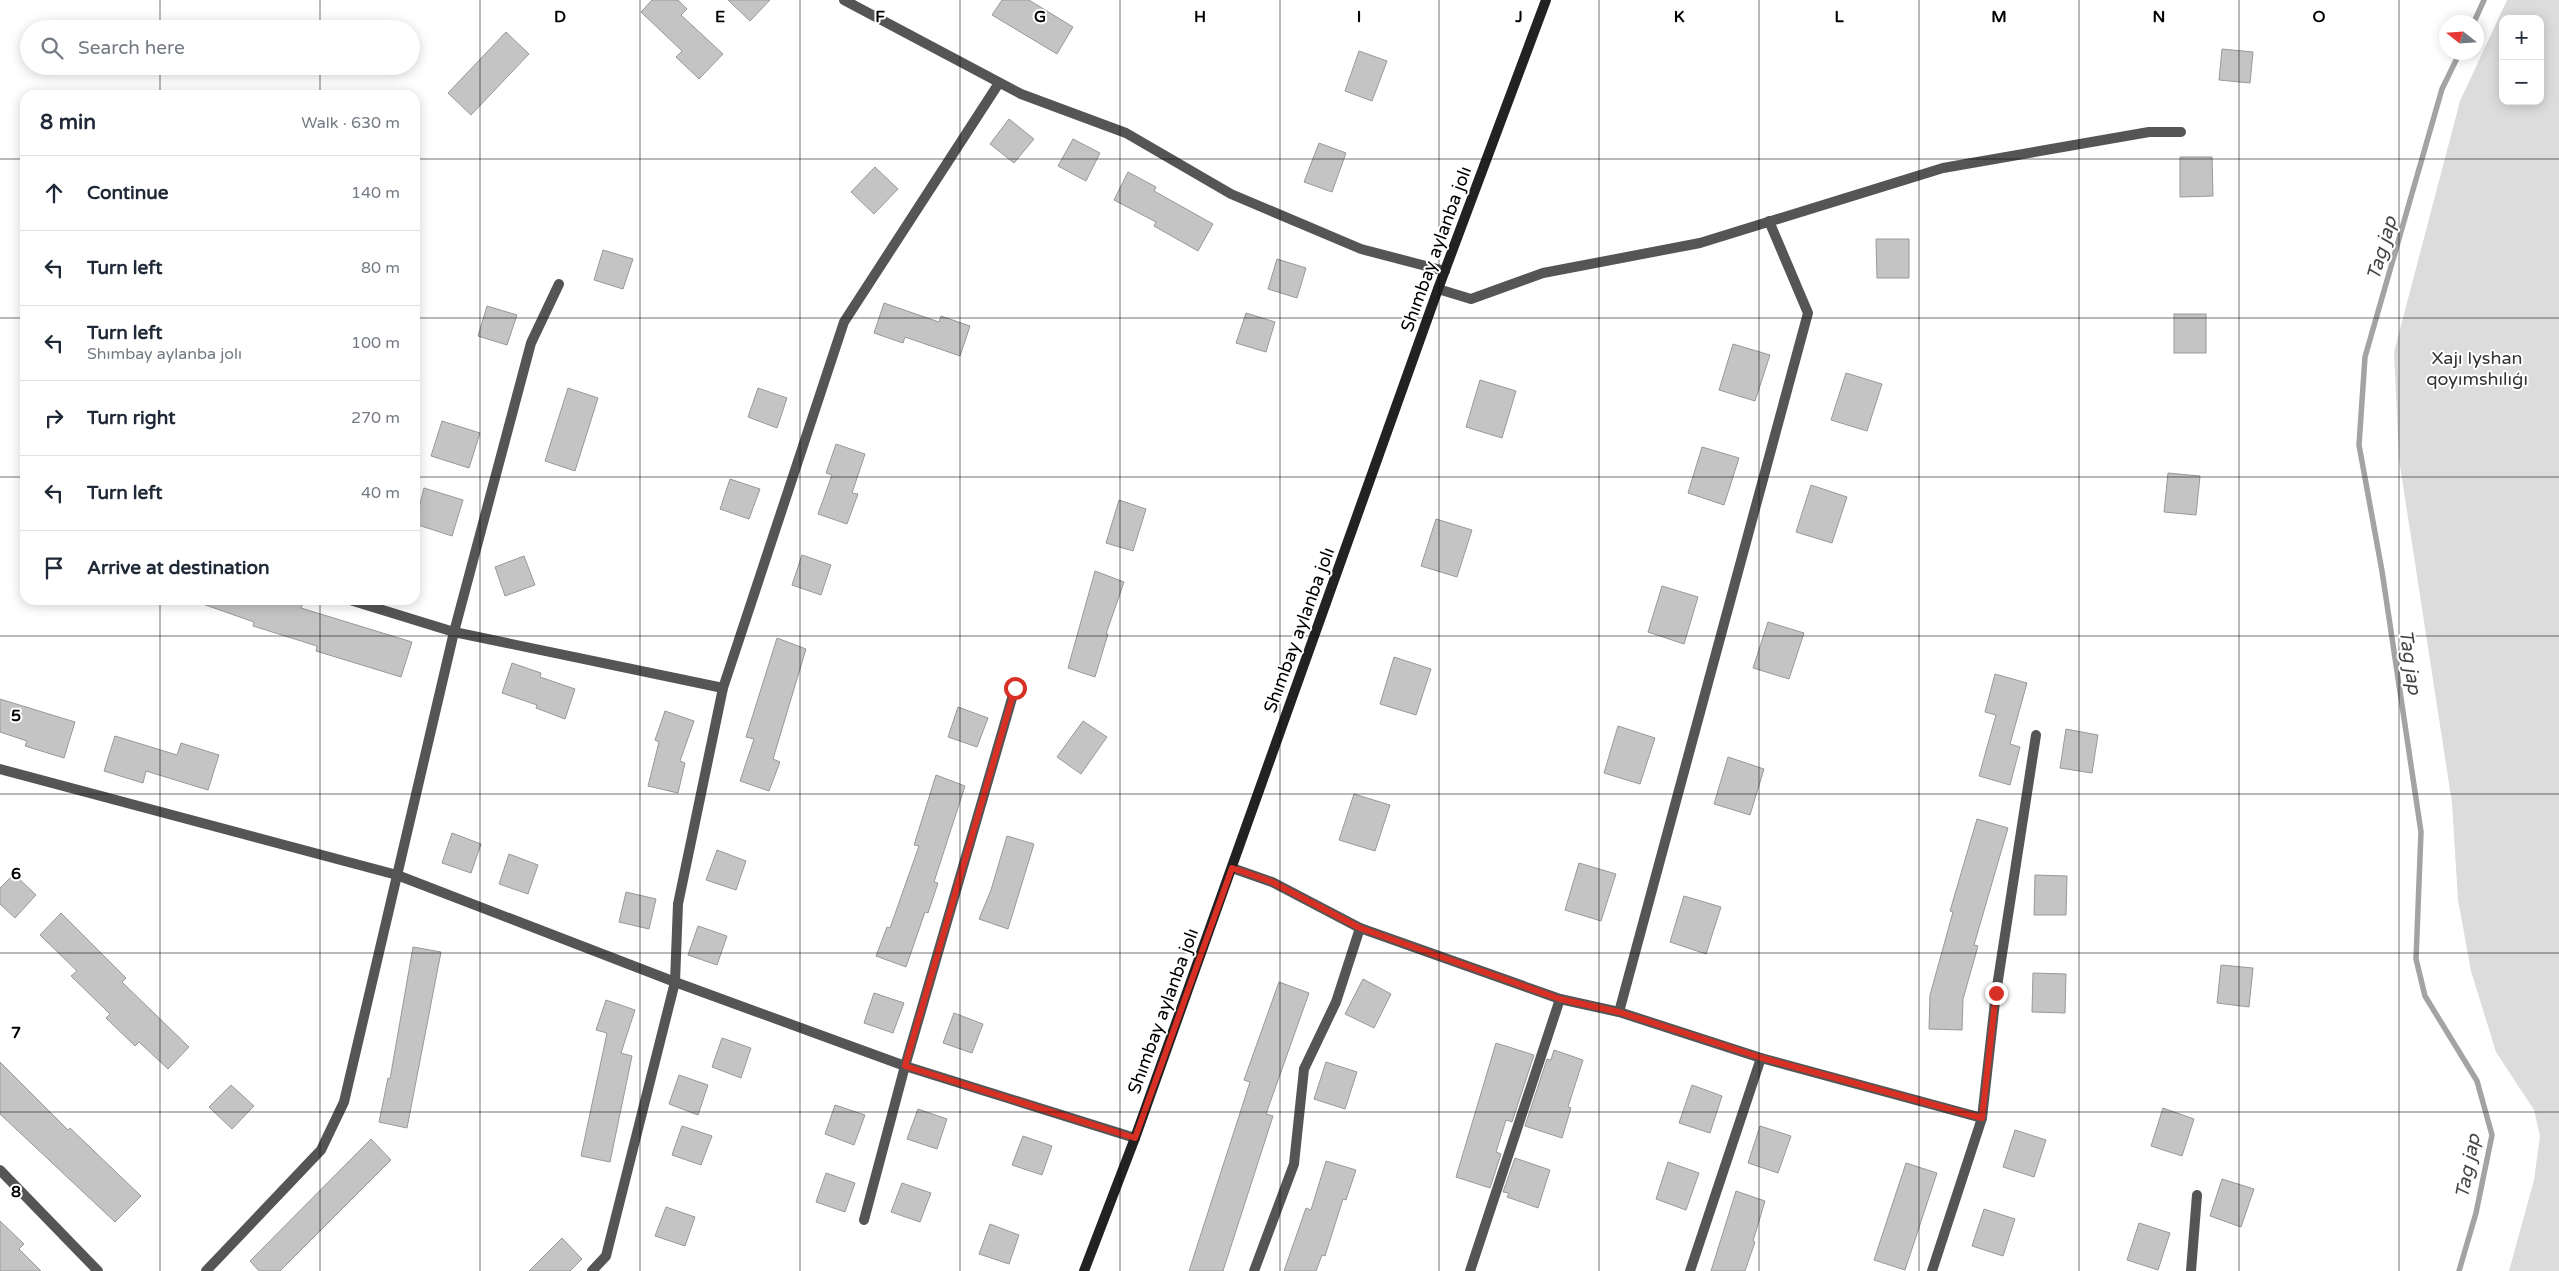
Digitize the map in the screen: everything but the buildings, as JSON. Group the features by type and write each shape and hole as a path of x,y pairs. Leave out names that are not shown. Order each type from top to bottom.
{"main road":[{"name":"Shımbay aylanba jolı","path":"1084,1271 1135,1138 1444,272 1546,0"}],"street":[{"path":"844,0 1020,94 1126,133 1240,198 1361,249 1444,272"},
{"path":"592,1271 606,1256 675,982 678,904 723,688 844,322 999,83"},
{"path":"1438,289 1471,299 1543,273 1700,243 1942,168 2149,132 2181,132"},
{"path":"1619,1012 1808,313 1769,221"},
{"path":"206,1271 321,1150 344,1102 454,632 531,343 559,284"},
{"path":"366,605 454,632 723,688"},
{"path":"864,1220 905,1066 1015,688"},
{"path":"1932,1271 1982,1118 1996,993 2036,735"},
{"path":"0,769 397,875 675,982 905,1066 1135,1138"},
{"path":"1232,868 1272,882 1360,928 1560,999 1619,1012 1762,1058 1982,1118"},
{"path":"1254,1271 1294,1164 1304,1069 1336,1002 1360,928"},
{"path":"1470,1271 1560,999"},
{"path":"1690,1271 1762,1058"},
{"path":"0,1170 98,1271"},
{"path":"2190,1271 2197,1195"}],"green space":[{"name":"Xajı Iyshan qoyımshılıǵı","path":"2507,0 2559,0 2559,1271 2509,1271 2534,1180 2540,1136 2534,1110 2496,1052 2471,971 2458,900 2452,803 2399,459 2394,352 2460,101 2479,60 2484,60 2484,49 2499,17 2499,105 2544,105 2544,15 2500,15"}],"waterway":[{"name":"Tag jap","path":"2477,15 2484,0"},
{"name":"Tag jap","path":"2456,60 2442,89 2365,357 2359,445 2382,571 2421,832 2416,959 2425,996 2477,1081 2492,1135 2476,1213 2459,1271"}],"route":[{"path":"1015,688 905,1066 1135,1138 1232,868 1272,882 1360,928 1560,999 1619,1012 1762,1058 1982,1118 1996,993"}]}
